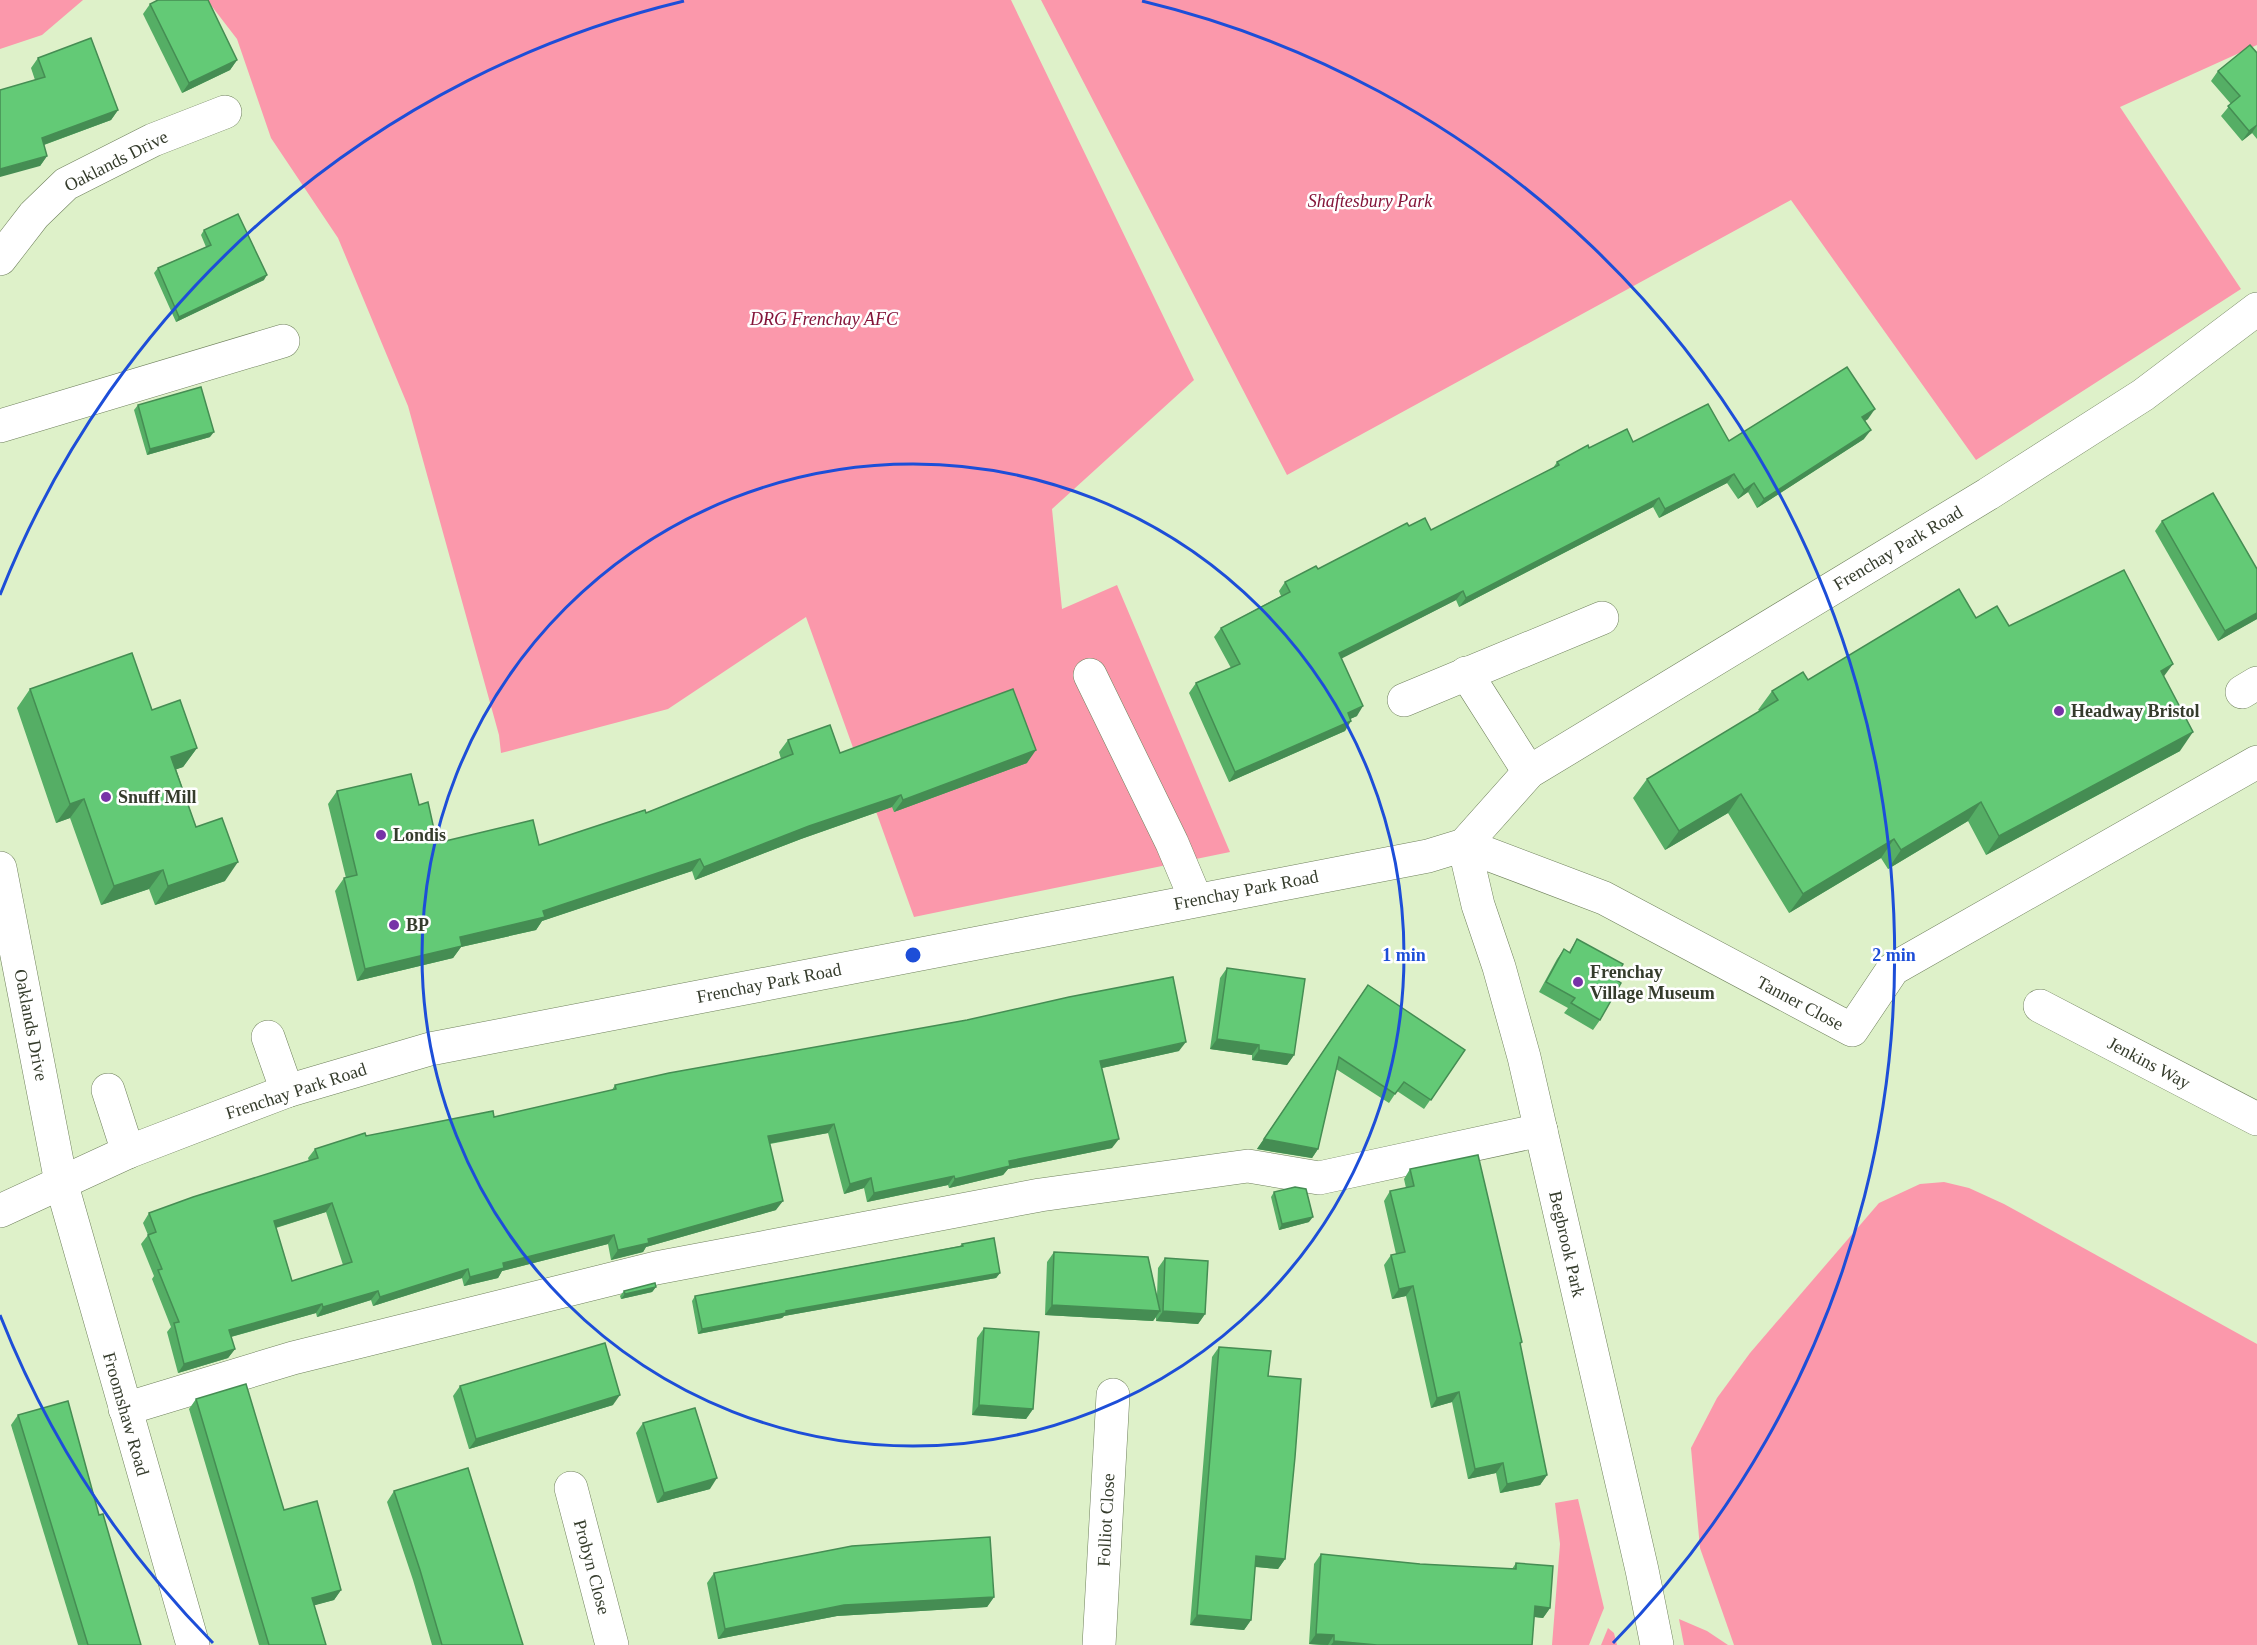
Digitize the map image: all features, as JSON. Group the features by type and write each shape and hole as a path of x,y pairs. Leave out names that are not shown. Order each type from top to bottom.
{"street":[{"name":"Oaklands Drive","path":"0,259 34,215 66,183 153,140 225,112"},
{"name":"Frenchay Park Road","path":"0,1211 128,1152 287,1091 429,1049 1428,856 1464,845 1529,772 1988,494 2144,395 2257,309"},
{"path":"0,426 283,341"},
{"path":"1404,700 1602,618"},
{"path":"1467,673 1529,772"},
{"path":"1090,675 1172,843 1196,900"},
{"name":"Tanner Close","path":"1464,845 1604,898 1852,1030 1893,969 2257,762"},
{"name":"Begbrook Park","path":"1464,845 1478,905 1499,967 1541,1130 1640,1560 1657,1645"},
{"name":"Oaklands Drive","path":"0,868 62,1182"},
{"name":"Jenkins Way","path":"2040,1006 2257,1119"},
{"path":"268,1037 287,1091"},
{"path":"108,1090 128,1152"},
{"path":"125,1408 294,1359 656,1268 1040,1195 1248,1166 1319,1178 1541,1130"},
{"name":"Froomshaw Road","path":"62,1182 193,1645"},
{"name":"Folliot Close","path":"1099,1645 1113,1395"},
{"name":"Probyn Close","path":"571,1488 612,1645"}],"green space":[{"path":"0,0 83,0 42,35 0,49"},
{"name":"DRG Frenchay AFC","path":"207,0 1011,0 1194,380 1052,509 1062,609 1117,585 1230,852 914,917 806,617 668,709 501,753 499,735 408,406 338,238 271,138 237,39"},
{"name":"Shaftesbury Park","path":"1041,0 2257,0 2257,45 2120,107 2241,289 1976,460 1791,200 1287,475"},
{"path":"1944,1182 1969,1188 2004,1204 2257,1344 2257,1645 1734,1645 1700,1548 1691,1448 1717,1398 1750,1353 1879,1203 1920,1184"},
{"path":"1578,1499 1604,1608 1589,1645 1552,1645 1560,1544 1555,1503"},
{"path":"1679,1619 1707,1631 1728,1645 1684,1645"},
{"path":"1608,1628 1614,1633 1617,1645 1601,1645"}],"building":[{"path":"158,0 208,0 237,60 189,83 150,4"},
{"path":"91,38 118,110 42,138 47,156 0,169 0,90 45,77 38,58"},
{"path":"2250,45 2257,53 2257,125 2249,131 2228,106 2240,96 2218,71"},
{"path":"238,214 267,275 179,317 158,268 211,245 204,230"},
{"path":"1847,367 1875,409 1862,417 1871,430 1764,499 1754,483 1744,490 1734,474 1665,509 1659,498 1466,598 1463,591 1339,653 1363,706 1348,713 1351,721 1235,772 1196,683 1240,664 1221,628 1290,592 1285,582 1316,566 1318,569 1407,523 1409,526 1425,518 1431,530 1559,465 1557,462 1588,445 1589,448 1627,429 1633,442 1708,404 1729,441"},
{"path":"201,387 214,432 150,449 138,405"},
{"path":"2213,493 2257,569 2257,613 2225,631 2162,521"},
{"path":"2124,570 2173,664 2161,671 2193,732 1999,836 1981,802 1901,850 1894,839 1803,894 1741,794 1679,831 1647,779 1778,700 1772,691 1803,672 1808,680 1959,589 1976,618 1997,606 2009,626"},
{"name":"Snuff Mill","path":"132,653 152,710 180,700 197,748 171,757 196,827 222,818 238,862 168,886 163,870 114,886 84,799 70,804 30,689"},
{"path":"1013,689 1036,750 903,800 901,795 809,826 704,867 700,859 543,911 545,917 460,937 462,946 365,969 344,878 357,875 337,791 411,774 419,805 428,802 437,843 533,820 539,845 645,810 646,813 793,754 788,740 830,725 840,753"},
{"name":"Frenchay Village Museum","path":"1577,939 1623,964 1615,979 1621,983 1600,1020 1571,1003 1575,998 1546,982 1564,949 1570,953"},
{"path":"1227,968 1305,979 1294,1055 1259,1050 1259,1045 1217,1039"},
{"path":"1173,977 1186,1042 1100,1061 1119,1139 1009,1161 1010,1166 955,1179 954,1176 874,1193 871,1178 850,1184 834,1124 768,1136 783,1201 648,1239 649,1243 618,1250 614,1235 503,1263 504,1268 470,1277 468,1269 380,1297 378,1291 323,1307 322,1304 229,1330 235,1349 184,1364 174,1323 179,1322 158,1270 162,1269 148,1235 156,1232 149,1213 318,1158 315,1149 365,1133 366,1136 493,1111 494,1117 616,1089 615,1085 669,1073 967,1020","holes":["332,1203 352,1262 292,1281 274,1221"]},
{"path":"1368,985 1465,1050 1431,1100 1404,1082 1395,1094 1339,1057 1318,1149 1264,1139"},
{"path":"1478,1155 1522,1342 1520,1343 1547,1475 1507,1484 1503,1463 1475,1469 1459,1392 1437,1398 1413,1286 1399,1289 1391,1255 1405,1252 1390,1191 1414,1186 1410,1169"},
{"path":"1295,1187 1306,1189 1313,1217 1282,1224 1274,1192"},
{"path":"994,1238 1000,1273 786,1311 786,1313 702,1329 695,1296 963,1246 962,1244"},
{"path":"1054,1252 1148,1257 1160,1311 1052,1305"},
{"path":"1165,1258 1208,1261 1205,1314 1163,1311"},
{"path":"655,1283 656,1287 625,1294 624,1291"},
{"path":"984,1328 1039,1332 1033,1409 979,1405"},
{"path":"605,1343 620,1395 476,1439 460,1386"},
{"path":"1219,1347 1271,1351 1268,1376 1301,1379 1285,1559 1256,1556 1251,1620 1197,1615"},
{"path":"246,1384 284,1510 317,1501 341,1590 312,1598 326,1645 269,1645 196,1399"},
{"path":"68,1401 99,1515 103,1514 141,1645 88,1645 18,1415"},
{"path":"695,1408 717,1478 664,1493 643,1423"},
{"path":"468,1468 523,1645 442,1645 394,1491"},
{"path":"990,1537 994,1597 844,1605 725,1629 714,1573 852,1546"},
{"path":"1321,1554 1420,1564 1516,1569 1516,1563 1553,1566 1550,1608 1535,1606 1532,1645 1377,1645 1334,1641 1334,1635 1316,1634"}],"place":[{"name":"Headway Bristol","path":"2059,711"},
{"name":"Snuff Mill","path":"106,797"},
{"name":"Londis","path":"381,835"},
{"name":"BP","path":"394,925"},
{"name":"Frenchay Village Museum","path":"1578,982"}]}
